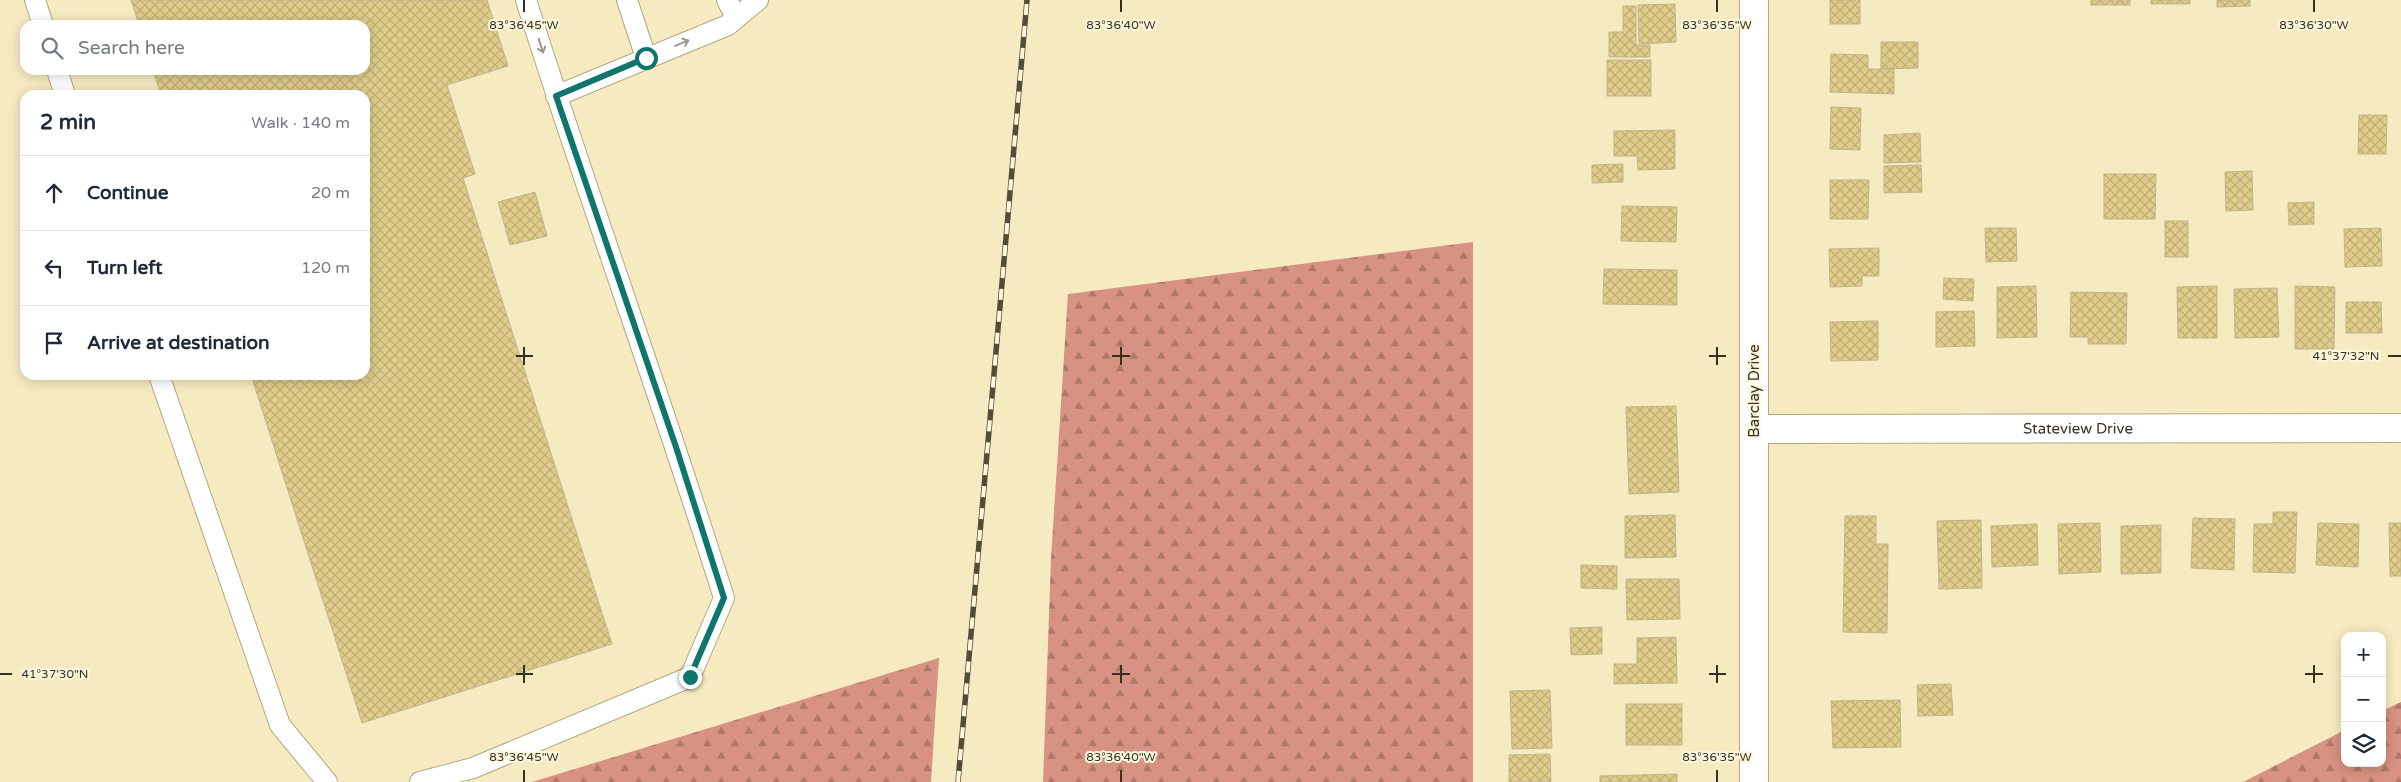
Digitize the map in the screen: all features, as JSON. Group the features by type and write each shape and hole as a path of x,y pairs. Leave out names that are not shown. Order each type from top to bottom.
{"street":[{"name":"Barclay Drive","path":"1754,0 1754,782"},
{"name":"Stateview Drive","path":"1754,429 2401,428"}],"lane":[{"path":"35,0 41,20"},
{"path":"420,782 473,768 690,677 724,598 676,447 556,96 526,0"},
{"path":"627,0 646,58"},
{"path":"556,96 728,25 732,9 758,0"},
{"path":"59,75 63,90"},
{"path":"161,380 280,725 327,782"}],"green space":[{"path":"1473,242 1473,782 1043,782 1051,559 1068,294"},
{"path":"939,658 931,782 532,782"},
{"path":"2401,702 2401,782 2243,782 2341,732 2341,767 2386,767 2386,709"}],"building":[{"path":"131,0 487,0 508,66 447,85 475,174 463,178 612,644 362,723 253,380 370,380 370,90 159,90 155,75 370,75 370,20 137,20"},
{"path":"1830,0 1860,0 1860,24 1830,24"},
{"path":"2091,0 2130,0 2130,5 2091,5"},
{"path":"2151,0 2190,0 2190,4 2151,4"},
{"path":"2217,0 2250,0 2250,6 2217,7"},
{"path":"1675,4 1676,42 1639,44 1638,5"},
{"path":"1623,6 1636,6 1636,45 1650,45 1650,57 1609,57 1609,32 1623,32"},
{"path":"1881,42 1918,42 1918,68 1881,69"},
{"path":"1831,54 1868,55 1868,69 1894,69 1894,94 1830,92"},
{"path":"1607,60 1651,60 1651,96 1607,96"},
{"path":"1831,107 1861,108 1860,150 1830,149"},
{"path":"2359,115 2387,115 2386,154 2358,154"},
{"path":"1675,130 1675,169 1638,170 1637,156 1614,156 1614,131"},
{"path":"1920,133 1921,162 1884,163 1884,135"},
{"path":"1623,164 1623,182 1592,183 1592,165"},
{"path":"1921,165 1922,192 1884,193 1884,166"},
{"path":"2252,171 2253,210 2226,211 2225,172"},
{"path":"2104,174 2156,174 2155,219 2104,219"},
{"path":"1830,180 1869,180 1868,219 1830,219"},
{"path":"535,192 547,236 510,245 498,202"},
{"path":"2314,202 2314,224 2289,225 2288,203"},
{"path":"1622,206 1677,207 1676,242 1621,241"},
{"path":"2165,221 2188,221 2188,257 2165,257"},
{"path":"1985,228 2016,228 2017,261 1986,262"},
{"path":"2381,228 2382,266 2345,267 2344,229"},
{"path":"1879,248 1879,276 1862,276 1862,286 1830,287 1829,249"},
{"path":"1604,269 1677,270 1677,305 1603,304"},
{"path":"1944,278 1974,279 1973,301 1943,299"},
{"path":"2036,286 2037,337 1997,338 1997,287"},
{"path":"2217,286 2217,338 2178,338 2177,287"},
{"path":"2295,286 2335,287 2334,349 2295,349"},
{"path":"2277,288 2279,337 2235,338 2234,289"},
{"path":"2071,292 2127,293 2126,344 2088,344 2088,337 2070,337"},
{"path":"2346,302 2381,302 2382,333 2346,333"},
{"path":"1974,311 1975,346 1936,347 1936,312"},
{"path":"1878,321 1878,360 1831,361 1830,322"},
{"path":"1676,406 1679,492 1629,494 1626,407"},
{"path":"2273,512 2297,512 2295,573 2253,572 2254,524 2273,524"},
{"path":"1675,515 1676,557 1625,558 1625,516"},
{"path":"1845,516 1876,516 1876,544 1888,544 1887,633 1843,632"},
{"path":"2193,518 2235,519 2234,570 2191,568"},
{"path":"1981,520 1982,588 1939,589 1937,521"},
{"path":"2100,523 2101,572 2059,574 2058,524"},
{"path":"2318,523 2359,524 2358,567 2316,565"},
{"path":"2389,523 2401,523 2401,576 2390,576"},
{"path":"2037,524 2038,565 1992,567 1991,526"},
{"path":"2161,525 2161,573 2121,574 2121,526"},
{"path":"1581,565 1617,566 1617,589 1581,588"},
{"path":"1626,579 1679,579 1680,619 1627,620"},
{"path":"1602,627 1602,654 1571,655 1570,628"},
{"path":"1676,637 1677,683 1614,684 1614,664 1637,664 1637,638"},
{"path":"1951,684 1953,715 1918,716 1917,685"},
{"path":"1550,690 1552,748 1512,749 1510,691"},
{"path":"1900,700 1901,747 1833,748 1831,701"},
{"path":"1626,704 1682,704 1682,745 1626,745"},
{"path":"1550,754 1551,782 1509,782 1509,755"},
{"path":"1677,774 1677,782 1600,782 1600,776"}],"railway":[{"path":"958,782 1027,0"}],"route":[{"path":"646,58 556,96 676,447 724,598 690,677"}]}
